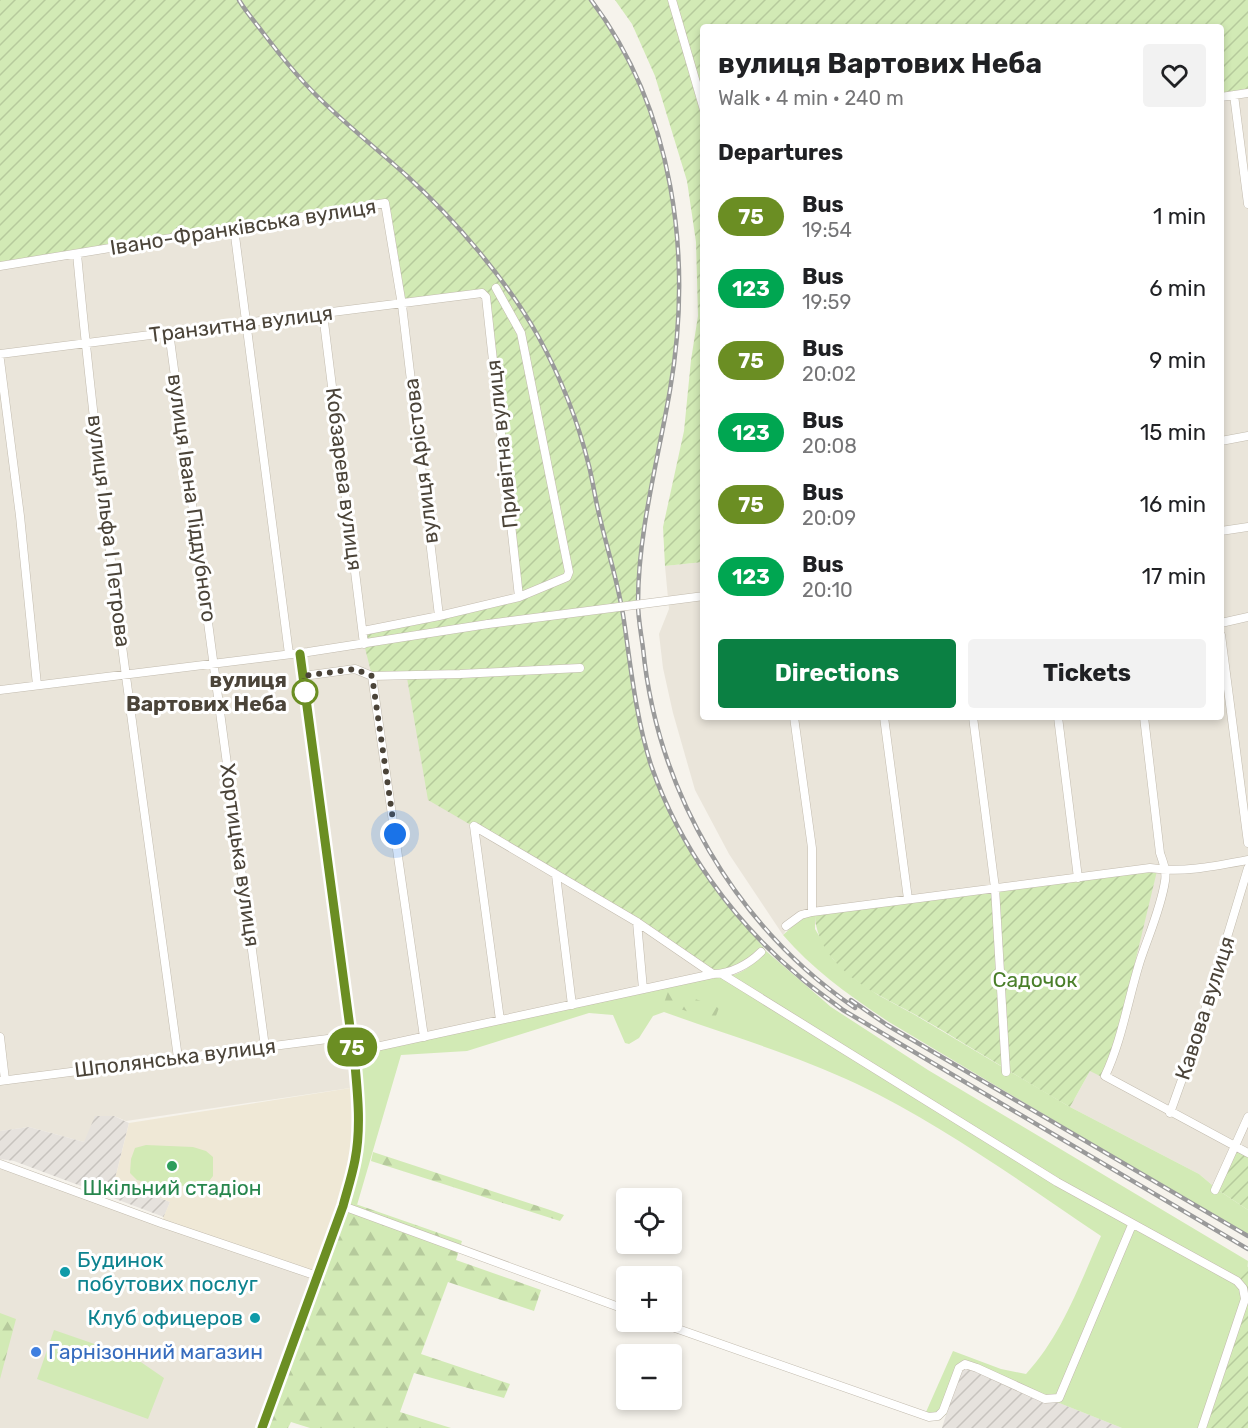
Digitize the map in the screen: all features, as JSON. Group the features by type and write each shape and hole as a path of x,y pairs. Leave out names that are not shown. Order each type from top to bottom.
{"street":[{"path":"672,0 700,96"},
{"path":"1224,97 1248,93"},
{"path":"1234,95 1248,204"},
{"name":"Івано-Франківська вулиця","path":"0,266 386,203 402,305"},
{"path":"234,228 289,654"},
{"name":"вулиця Ільфа І Петрова","path":"77,254 85,344 178,1058"},
{"path":"363,631 519,597 567,577 569,572 521,333 496,288"},
{"name":"Транзитна вулиця","path":"0,354 402,305 482,293"},
{"name":"Привітна вулиця","path":"482,293 486,297 519,597"},
{"name":"вулиця Арістова","path":"402,305 439,616"},
{"name":"Кобзарева вулиця","path":"323,314 364,644"},
{"name":"вулиця Івана Піддубного","path":"169,332 215,663"},
{"path":"0,360 20,516 37,686"},
{"path":"1224,440 1248,436"},
{"path":"1224,531 1248,527"},
{"path":"0,690 304,653 488,624 700,597"},
{"path":"1224,622 1248,617"},
{"path":"262,1428 343,1206 358,1141 359,1111 353,1052 303,676 304,653"},
{"path":"1224,657 1248,843"},
{"name":"Хортицька вулиця","path":"215,663 266,1047"},
{"path":"303,676 345,669 355,669 369,674 580,668"},
{"path":"369,674 424,1037"},
{"path":"794,720 812,848 812,912"},
{"path":"884,720 908,899"},
{"path":"974,720 995,888 1006,1072"},
{"path":"1058,720 1078,878"},
{"path":"1144,720 1160,854 1166,871 1166,879 1113,1059 1105,1077 1248,1153"},
{"path":"500,1020 474,826 637,922 717,974 1057,1182 1238,1281 1243,1288 1245,1299 1202,1428"},
{"path":"786,926 801,915 812,912 1150,868 1166,871 1213,867 1248,860"},
{"name":"Кавова вулиця","path":"1170,1113 1195,1043 1248,868"},
{"path":"556,875 572,1005"},
{"path":"637,922 643,989"},
{"path":"353,1052 717,974 740,967 761,952"},
{"name":"Шполянська вулиця","path":"3,1080 351,1036"},
{"path":"0,1037 3,1080"},
{"path":"1215,1190 1248,1117"},
{"path":"0,1164 161,1223 317,1275"},
{"path":"343,1206 616,1306"},
{"path":"682,1330 929,1417 938,1416 943,1411 959,1368 965,1364 1046,1399 1059,1398 1132,1224"}],"shaded area":[{"path":"1248,93 1248,1155 1218,1190 1199,1174 1070,1107 1090,1071 1156,871 787,929 783,935 729,854 695,790 673,713 663,668 659,634 669,609 665,566 700,562 700,720 1224,720 1224,97"},
{"path":"385,203 482,293 519,597 407,677 474,826 713,974 354,1052 357,1087 126,1121 114,1116 84,1142 29,1127 0,1131 0,266"},
{"path":"357,1087 355,1159 317,1276 161,1223 170,1202 115,1179 129,1123"},
{"path":"95,1116 114,1116 129,1123 115,1179 170,1202 164,1217 14,1161 0,1159 0,1131 29,1127 84,1142"},
{"path":"0,1164 317,1276 262,1428 0,1428"},
{"path":"969,1367 1122,1428 942,1428 960,1369"}],"green space":[{"path":"0,0 237,0 241,3 240,0 591,0 614,35 634,72 650,110 672,192 680,275 677,345 651,485 641,557 638,604 621,607 636,706 651,765 673,816 716,885 766,951 740,967 713,974 637,922 428,800 407,678 372,676 364,644 370,629 519,597 482,293 402,305 385,203 0,266"},
{"path":"615,0 1248,0 1248,93 1224,97 1224,24 700,24 700,562 665,566 663,527 684,431 698,316 696,242 687,181 655,76 632,24"},
{"name":"Садочок","path":"1157,871 1112,1058 1102,1077 1090,1071 1070,1107 851,977 829,954 822,943 815,920 815,914"},
{"path":"815,914 815,929 833,959 856,980 1070,1107 1199,1174 1248,1210 1248,1236 889,1022 846,992 819,971 783,935 802,918"},
{"path":"766,951 831,1007 928,1070 1248,1261 1245,1299 1202,1428 1122,1428 969,1367 960,1369 946,1415 926,1412 953,1351 1001,1369 1026,1374 1039,1359 1060,1326 1101,1236 951,1136 889,1100 810,1064 664,1012 653,1016 639,1038 629,1044 625,1043 613,1015 589,1013 467,1051 401,1055 357,1205 344,1201 355,1159 353,1052 713,974 728,976 749,967"},
{"path":"669,989 719,1008 714,1021 664,1003"},
{"name":"Шкільний стадіон","path":"146,1145 193,1147 206,1151 213,1157 213,1176 206,1185 196,1187 147,1183 137,1180 130,1173 131,1159 135,1148"},
{"path":"1237,1149 1248,1155 1248,1210 1218,1190"},
{"path":"373,1152 564,1215 560,1221 371,1161"},
{"path":"344,1200 462,1241 456,1260 541,1290 534,1311 448,1282 421,1354 510,1384 504,1398 414,1373 400,1412 451,1428 310,1428 291,1422 288,1428 262,1428"},
{"path":"1246,1266 1248,1267 1248,1428 1202,1428 1245,1299 1237,1281"},
{"path":"0,1313 16,1319 0,1379"},
{"path":"54,1330 135,1358 164,1378 148,1419 37,1379"}],"railway":[{"path":"239,0 276,50 309,88 407,176 461,231 511,293 538,336 568,399 589,466 619,594 638,711 651,765 677,825 693,854 731,907 776,955 810,986 843,1010 1248,1249"},
{"path":"591,0 619,43 642,89 659,137 670,186 677,237 679,288 677,340 645,523 639,576 639,620 651,701 665,753 685,803 709,851 739,896 773,937 812,975 855,1008"},
{"path":"851,1000 887,1025 1248,1236"}],"bus line":[{"name":"75","path":"262,1428 343,1206 356,1159 358,1141 359,1111 355,1065 300,654"}],"place":[{"name":"вулиця Вартових Неба","path":"305,692"},
{"name":"Шкільний стадіон","path":"172,1166"},
{"name":"Будинок побутових послуг","path":"65,1272"},
{"name":"Клуб офицеров","path":"255,1318"},
{"name":"Гарнізонний магазин","path":"36,1352"}],"route":[{"path":"305,692 303,676 355,669 372,676 395,834"}]}
